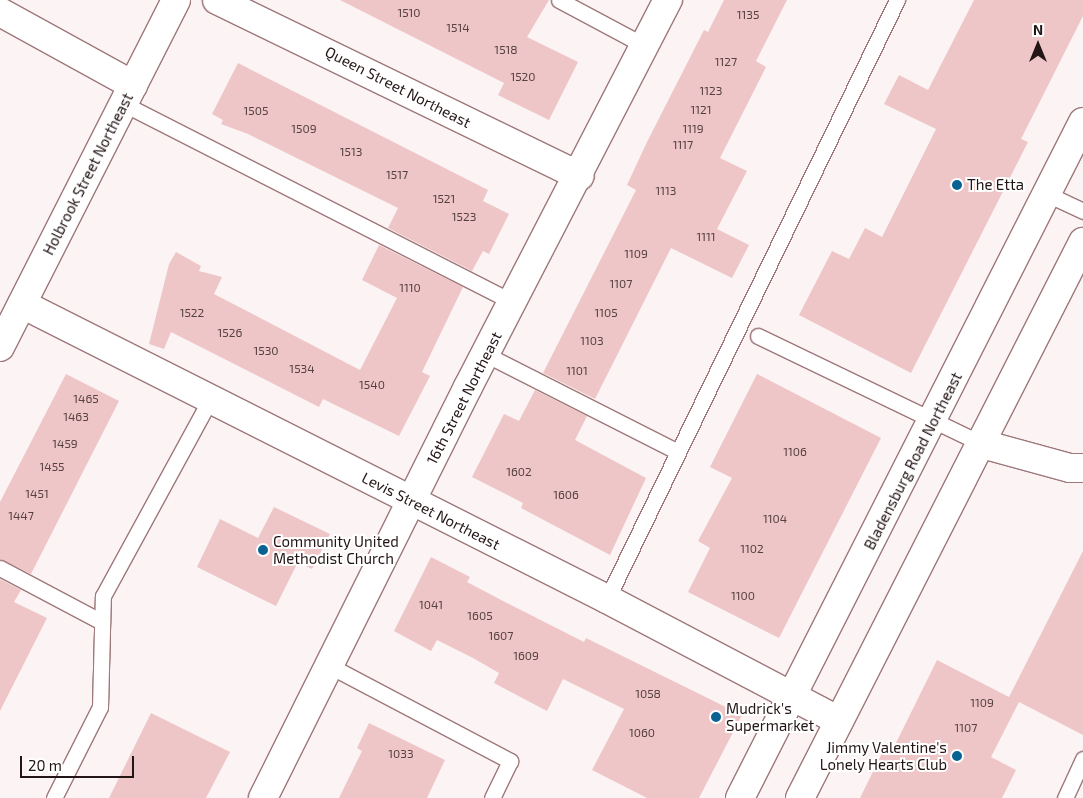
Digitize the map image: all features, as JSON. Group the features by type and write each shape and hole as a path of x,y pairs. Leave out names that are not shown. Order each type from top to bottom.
{"street":[{"name":"Holbrook Street Northeast","path":"2,340 176,0"},
{"name":"Queen Street Northeast","path":"217,0 579,176"},
{"name":"16th Street Northeast","path":"263,798 485,354 579,176 668,0"},
{"path":"0,12 129,95"},
{"name":"Bladensburg Road Northeast","path":"740,798 934,421 1083,122"},
{"path":"800,798 982,444 1083,242"},
{"name":"Levis Street Northeast","path":"22,304 607,599 839,721"},
{"path":"982,444 1082,465"}],"lane":[{"path":"559,0 645,46"},
{"path":"607,599 897,0"},
{"path":"129,95 513,302"},
{"path":"1047,194 1083,211"},
{"path":"758,336 982,444"},
{"path":"485,354 678,452"},
{"path":"54,798 100,707 103,596 210,400"},
{"path":"0,568 102,622"},
{"path":"330,666 510,761 492,798"},
{"path":"1065,798 1083,759"}],"building":[{"path":"340,0 549,0 527,37 578,62 549,120 498,95 504,83"},
{"path":"724,0 787,0 756,61 766,67 720,158 747,171 717,229 749,245 732,278 671,248 595,399 543,373 636,190 627,185 647,142 704,30 708,32"},
{"name":"The Etta","path":"974,0 1083,0 1083,16 1021,139 1028,142 911,373 799,315 832,251 849,259 865,228 882,237 936,129 884,104 899,75 928,90"},
{"path":"238,63 488,190 483,201 509,214 489,254 483,251 472,271 388,228 398,208 248,134 221,124 223,120 212,114"},
{"path":"379,245 463,287 422,372 430,376 399,436 323,399 319,407 171,332 164,349 149,344 169,264 176,252 201,266 199,271 222,277 214,294 360,370 397,298 362,280"},
{"path":"66,374 119,401 31,574 0,559 0,502"},
{"path":"757,374 881,438 779,638 688,592 710,548 698,541 732,478 710,467"},
{"path":"535,390 587,416 575,440 646,478 610,555 521,508 523,503 472,477 504,414 519,421"},
{"name":"Community United Methodist Church","path":"274,507 330,534 312,569 298,562 276,606 197,567 220,519 258,538"},
{"path":"1083,551 1083,735 1019,702 991,757 1016,770 1002,798 860,798 887,743 894,747 937,660 1009,697"},
{"path":"431,557 470,577 467,582 503,601 584,642 586,638 742,715 699,798 647,798 592,770 624,709 563,679 547,711 494,683 499,673 473,658 437,640 431,651 394,631"},
{"path":"0,579 21,590 14,602 47,618 0,711"},
{"path":"151,713 230,752 206,798 109,798"},
{"path":"369,723 445,760 427,798 339,798 362,751 357,748"}],"place":[{"name":"The Etta","path":"957,185"},
{"name":"Community United Methodist Church","path":"263,550"},
{"name":"Mudrick's Supermarket","path":"716,717"},
{"name":"Jimmy Valentine's Lonely Hearts Club","path":"957,756"}]}
